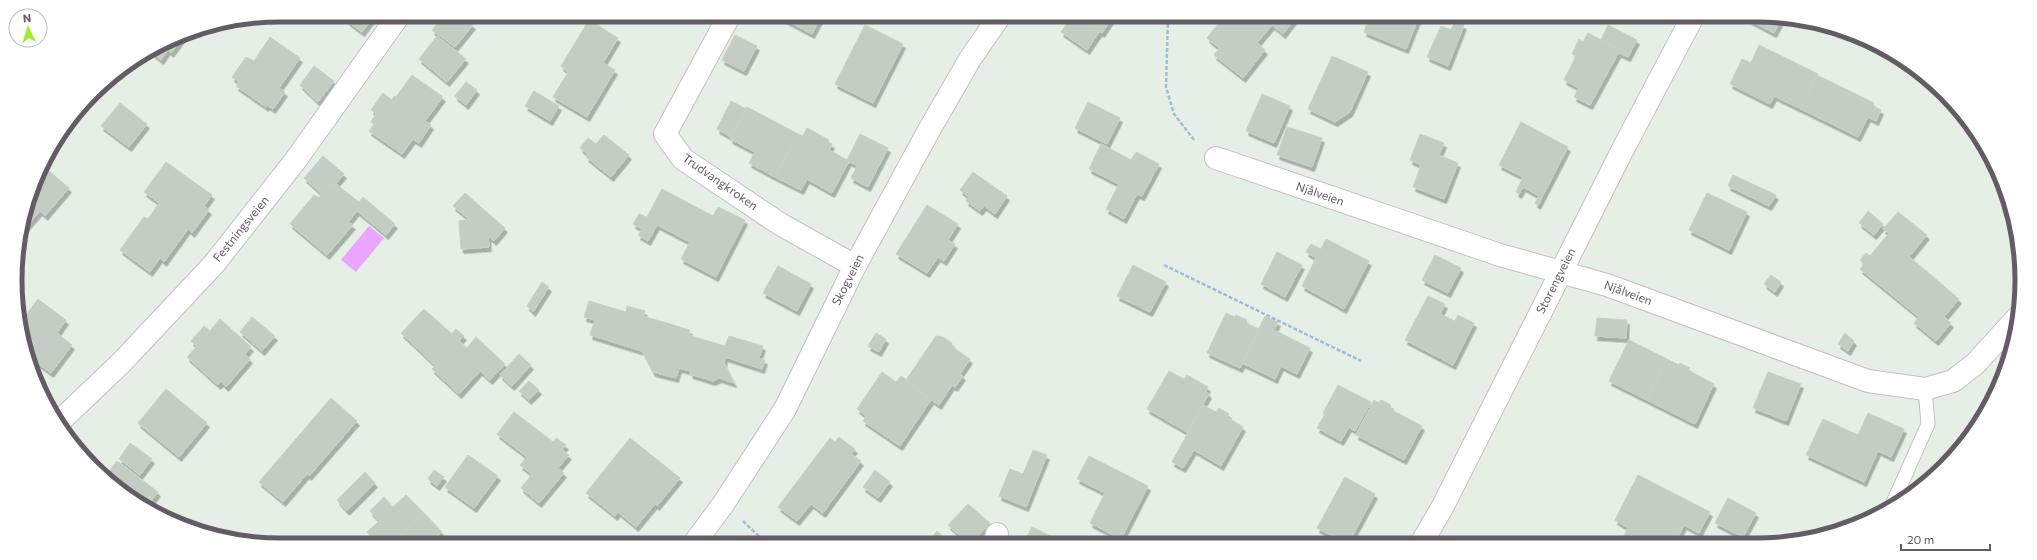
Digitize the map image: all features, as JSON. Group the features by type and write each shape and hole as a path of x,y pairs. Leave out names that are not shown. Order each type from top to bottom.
{"street":[{"name":"Festningsveien","path":"63,419 122,362 214,264 295,161 395,22"},
{"name":"Trudvangkroken","path":"726,22 665,134 683,159 780,224 855,266"},
{"name":"Skogveien","path":"698,538 724,504 785,409 855,266 928,132 970,59 996,22"},
{"name":"Storengveien","path":"1424,538 1447,499 1561,272 1690,22"},
{"name":"Njålveien","path":"1216,158 1425,231 1500,255 1608,285 1868,381 1925,389 1953,381 1970,368 2011,324"}],"lane":[{"path":"1895,498 1928,424 1925,389"}],"path":[{"path":"1168,22 1166,87 1174,114 1195,141 1216,158"},
{"path":"1164,265 1361,361"}],"shaded area":[{"path":"369,226 384,238 356,272 341,260"}],"building":[{"path":"348,22 370,22 362,32"},
{"path":"439,22 469,22 473,25 455,47 432,30"},
{"path":"588,22 592,22 618,38 603,63 615,70 587,117 553,97 568,72 561,66"},
{"path":"790,22 818,22 812,34"},
{"path":"1068,22 1087,22 1100,31 1087,50 1061,32"},
{"path":"1087,22 1109,22 1102,33"},
{"path":"1219,22 1292,22 1283,34 1272,25 1257,43 1265,50 1243,78 1214,55 1219,48 1207,38"},
{"path":"1368,22 1417,22 1406,49 1364,32"},
{"path":"1455,22 1464,25 1448,66 1427,57 1441,26 1451,30"},
{"path":"1753,22 1779,23 1774,33"},
{"path":"865,25 903,44 873,103 835,84"},
{"path":"1608,25 1637,40 1628,57 1619,53 1620,50 1601,40"},
{"path":"1588,33 1620,50 1590,105 1574,97 1579,88 1564,80 1576,56 1572,54 1579,39 1583,42"},
{"path":"735,35 757,46 744,71 722,60"},
{"path":"437,36 466,59 447,82 419,59"},
{"path":"270,37 300,58 279,88 285,92 273,109 267,105 266,107 236,86 239,82 232,77 246,57 254,61"},
{"path":"178,43 171,53 168,50 161,60 155,55"},
{"path":"1759,45 1818,74 1801,109 1774,96 1770,104 1730,84 1742,59 1751,63"},
{"path":"1332,56 1368,72 1350,112 1335,122 1308,109"},
{"path":"314,66 334,81 318,102 300,85"},
{"path":"412,75 443,97 425,121 431,125 419,143 413,139 402,154 369,131 374,124 371,122 376,114 380,116 371,110 383,93 392,100 394,96 396,97"},
{"path":"1817,75 1874,103 1873,106 1881,110 1876,121 1868,117 1858,137 1801,109"},
{"path":"466,82 477,90 466,105 455,96"},
{"path":"534,91 559,106 550,121 525,106"},
{"path":"1262,94 1290,106 1274,143 1246,131"},
{"path":"731,101 746,109 731,137 717,129"},
{"path":"1088,102 1120,118 1107,144 1075,128"},
{"path":"120,103 147,124 129,147 101,126"},
{"path":"747,107 798,134 775,177 749,163 755,152 730,139"},
{"path":"1521,122 1568,147 1538,205 1535,203 1539,196 1523,187 1519,194 1516,192 1523,177 1499,165"},
{"path":"1287,127 1322,138 1312,167 1277,155"},
{"path":"807,128 829,140 828,142 832,144 829,150 849,161 832,193 807,179 801,190 775,177 798,134 803,136"},
{"path":"860,134 888,148 868,187 851,178 857,166 847,160"},
{"path":"1420,134 1444,143 1439,155 1458,163 1444,199 1413,187 1421,165 1410,160"},
{"path":"604,135 629,155 611,177 586,157 588,154 580,148 588,138 596,144"},
{"path":"1101,144 1131,160 1136,152 1159,164 1142,196 1137,194 1124,219 1106,209 1119,184 1089,169"},
{"path":"323,156 344,174 332,188 329,186 322,194 304,178"},
{"path":"166,162 212,195 204,206 209,210 192,233 188,229 164,262 160,258 150,272 120,250 144,217 148,219 159,203 144,192"},
{"path":"47,170 69,188 45,216 40,211 28,224 36,197"},
{"path":"973,172 1007,196 995,214 984,206 980,211 966,201 969,197 960,190"},
{"path":"1733,175 1776,195 1769,206 1728,186"},
{"path":"336,184 359,202 363,197 395,224 386,235 357,211 348,222 353,225 327,255 290,224 314,195 318,198 329,186 332,188"},
{"path":"662,189 713,216 718,207 745,220 716,277 681,259 690,242 657,225 648,241 638,235 642,229 633,224 639,214 647,217"},
{"path":"465,193 505,228 494,241 488,236 489,247 461,249 459,221 470,220 453,206"},
{"path":"1707,193 1747,212 1729,250 1689,230"},
{"path":"927,205 958,224 948,240 955,244 944,261 938,257 927,273 896,254"},
{"path":"1868,211 1883,224 1874,235 1859,223"},
{"path":"1898,212 1927,235 1909,257 1924,269 1898,300 1860,269 1864,264 1860,260 1866,253 1870,256 1889,233 1883,229"},
{"path":"1326,239 1369,261 1344,309 1302,286 1316,258 1306,252 1311,244 1321,249"},
{"path":"1277,252 1302,265 1285,297 1261,284"},
{"path":"1435,255 1461,268 1448,293 1422,280"},
{"path":"1133,265 1166,282 1150,312 1117,296"},
{"path":"778,266 811,284 797,311 763,293"},
{"path":"1924,269 1959,299 1944,317 1951,323 1936,341 1914,323 1919,317 1898,300"},
{"path":"1771,275 1781,282 1775,292 1764,284"},
{"path":"542,282 549,287 533,312 527,306"},
{"path":"1428,296 1445,304 1440,314 1455,321 1458,315 1474,323 1453,365 1405,340"},
{"path":"38,299 66,320 57,333 72,345 51,373 36,362 25,317"},
{"path":"589,301 626,312 627,306 645,311 643,316 690,330 688,335 725,346 729,336 763,346 759,358 765,360 762,369 725,357 724,363 734,383 719,378 713,381 690,374 691,371 679,368 676,378 653,372 642,351 590,335 595,320 584,317"},
{"path":"424,309 452,334 456,329 464,336 459,341 467,348 476,337 505,364 490,380 480,371 459,394 432,369 435,365 401,333"},
{"path":"1226,313 1235,317 1236,315 1247,320 1246,323 1259,329 1240,368 1207,353"},
{"path":"1265,316 1278,322 1274,330 1310,348 1297,374 1281,366 1275,379 1242,363"},
{"path":"252,317 275,336 262,351 240,332"},
{"path":"1597,318 1627,320 1626,338 1595,336"},
{"path":"220,319 251,347 245,354 250,359 226,387 221,382 218,385 187,357 197,346 191,341 204,326 210,331"},
{"path":"876,333 886,339 879,352 868,346"},
{"path":"1845,333 1854,341 1848,351 1838,344"},
{"path":"936,336 943,337 952,343 952,347 970,359 960,374 963,376 955,387 952,385 939,405 917,390 919,388 906,380"},
{"path":"1629,340 1667,359 1647,400 1609,381"},
{"path":"519,354 531,365 512,386 500,375"},
{"path":"1667,359 1679,365 1680,363 1690,368 1688,370 1714,384 1695,424 1647,400"},
{"path":"1169,371 1184,379 1187,375 1208,387 1206,391 1209,394 1187,432 1147,409"},
{"path":"882,372 896,382 901,376 919,388 917,390 931,400 900,446 863,421 866,416 857,409"},
{"path":"1768,372 1801,384 1786,421 1753,408"},
{"path":"529,381 539,390 529,400 519,391"},
{"path":"1338,385 1371,402 1355,431 1349,427 1341,441 1317,428"},
{"path":"166,389 207,423 179,457 138,423"},
{"path":"331,398 357,421 309,476 307,474 283,502 259,482"},
{"path":"1374,400 1379,403 1381,400 1391,405 1390,409 1422,426 1404,460 1356,435"},
{"path":"1203,405 1216,412 1219,408 1229,414 1227,417 1243,427 1221,466 1194,450 1183,468 1172,462"},
{"path":"514,412 553,442 556,438 566,445 562,450 569,455 558,468 564,473 539,503 521,488 532,474 520,465 527,457 497,434"},
{"path":"1868,413 1904,429 1891,457 1878,451 1864,482 1806,455 1823,419 1858,435"},
{"path":"839,437 855,449 851,454 861,461 823,513 811,504 797,521 778,507 830,438 835,442"},
{"path":"630,438 680,478 657,506 655,504 636,527 618,512 615,516 586,493"},
{"path":"130,443 152,459 140,475 119,459"},
{"path":"1033,450 1047,455 1026,507 999,496 1010,469 1023,474"},
{"path":"468,455 498,476 474,508 445,487"},
{"path":"1089,456 1148,486 1122,538 1090,523 1105,493 1077,479"},
{"path":"117,461 158,492 150,502 123,485 108,472"},
{"path":"434,470 444,477 437,486 428,479"},
{"path":"875,470 890,482 878,498 863,487"},
{"path":"365,472 375,483 347,511 337,500"},
{"path":"1638,475 1710,512 1699,533 1684,525 1678,538 1623,538 1628,528 1615,520"},
{"path":"1345,477 1375,494 1351,538 1336,538 1317,528"},
{"path":"406,495 424,513 397,538 373,538 367,532 379,521 370,511 384,497 393,507"},
{"path":"1728,498 1756,513 1743,537 1715,523"},
{"path":"968,504 990,523 976,538 963,538 948,525"},
{"path":"424,513 442,532 435,538 397,538"},
{"path":"1032,527 1055,538 1026,538"},
{"path":"937,531 945,538 931,538"}]}
